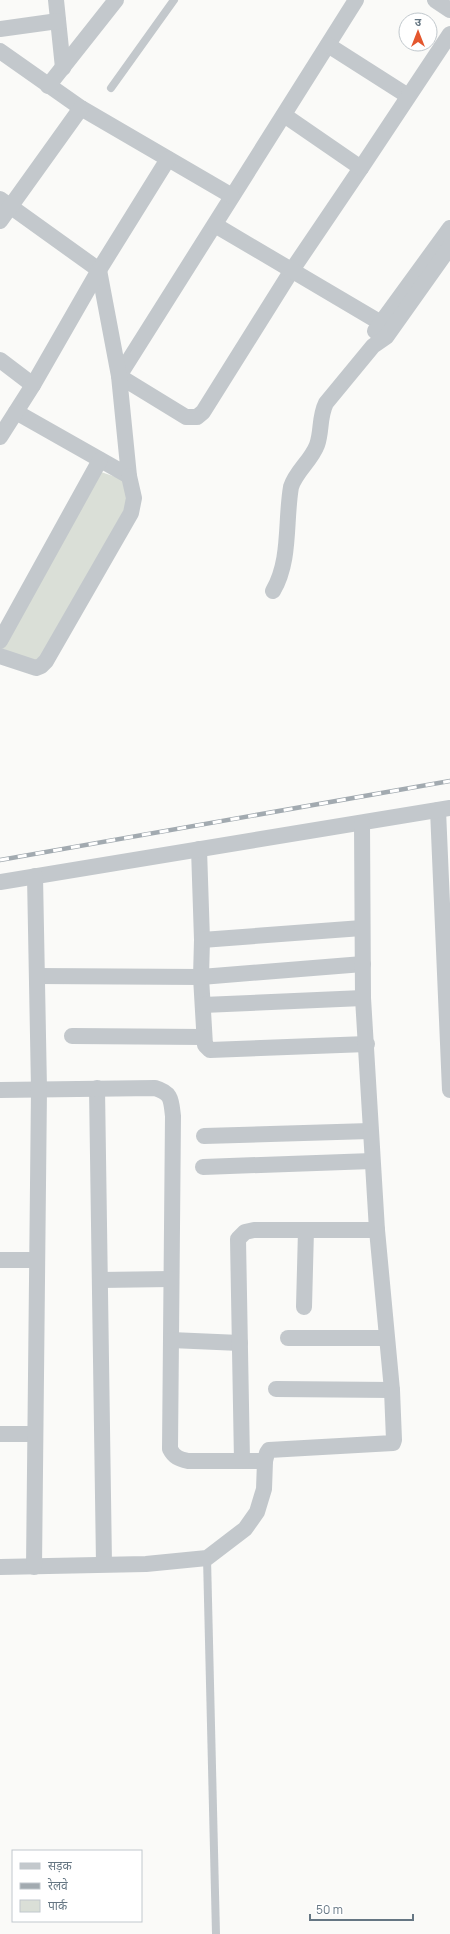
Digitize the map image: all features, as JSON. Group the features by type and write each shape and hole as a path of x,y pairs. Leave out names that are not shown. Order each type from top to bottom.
{"street":[{"path":"56,0 63,68"},
{"path":"48,86 116,0"},
{"path":"119,376 356,0"},
{"path":"435,0 450,10"},
{"path":"0,29 58,21"},
{"path":"119,376 186,417 197,417 203,412 292,270 450,34"},
{"path":"328,45 408,96"},
{"path":"0,51 81,108 232,196"},
{"path":"0,221 5,203 81,108"},
{"path":"284,115 361,168"},
{"path":"0,437 33,385 99,270 168,159"},
{"path":"0,656 36,668 41,666 46,661 131,513 134,498 129,476 119,376 99,270 5,203"},
{"path":"215,225 381,323"},
{"path":"373,346 374,333 450,228"},
{"path":"273,591 280,579 285,560 289,499 294,477 316,445 322,412 326,403 373,346 386,337 450,247"},
{"path":"0,360 33,385"},
{"path":"16,412 129,476"},
{"path":"0,641 100,460"},
{"path":"0,882 444,809 450,1090"},
{"path":"0,1567 146,1564 207,1558 220,1550 245,1529 257,1512 264,1489 266,1453 273,1449 393,1443 392,1390 377,1230 370,1131 367,1044 363,998 362,822"},
{"path":"199,849 202,940 201,977 205,1046 210,1050 367,1044"},
{"path":"34,1567 39,1089 35,876"},
{"path":"202,940 362,928"},
{"path":"37,976 201,977 363,964"},
{"path":"203,1005 363,998"},
{"path":"72,1036 204,1037"},
{"path":"97,1088 104,1564"},
{"path":"0,1090 155,1088 165,1091 171,1099 173,1116 170,1449 173,1455 188,1461 265,1461"},
{"path":"204,1136 370,1131"},
{"path":"203,1167 372,1161"},
{"path":"242,1461 238,1239 245,1232 254,1230 377,1230"},
{"path":"304,1307 306,1230"},
{"path":"0,1260 37,1260"},
{"path":"100,1280 171,1279"},
{"path":"288,1338 386,1338"},
{"path":"171,1340 240,1343"},
{"path":"276,1389 392,1390"},
{"path":"0,1434 35,1434"}],"lane":[{"path":"111,88 174,0"},
{"path":"207,1558 216,1934"}],"green space":[{"path":"101,472 122,479 131,498 38,664 1,648"}],"railway":[{"path":"0,860 450,781"}]}
